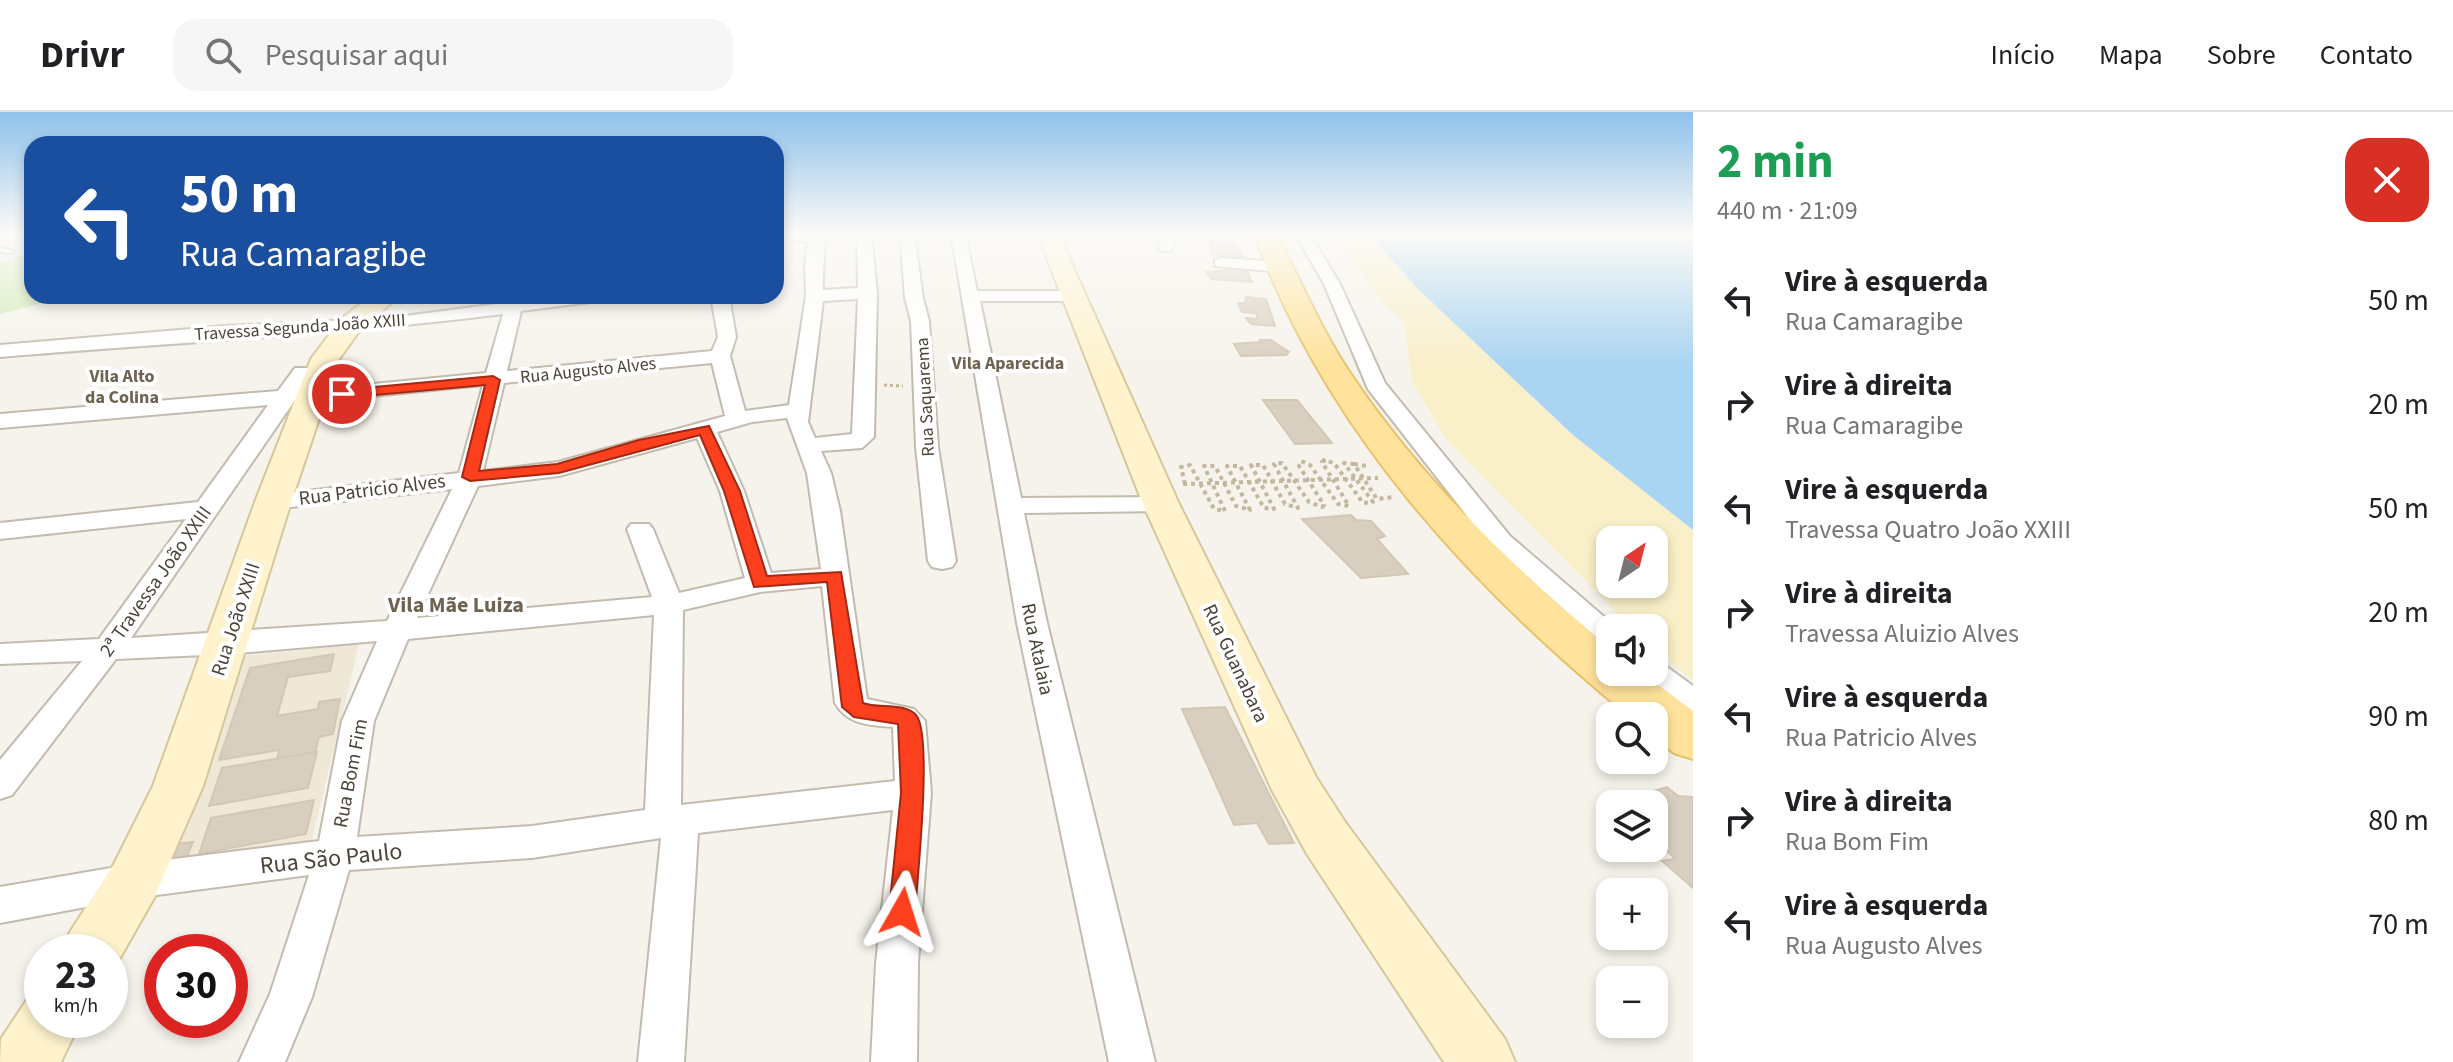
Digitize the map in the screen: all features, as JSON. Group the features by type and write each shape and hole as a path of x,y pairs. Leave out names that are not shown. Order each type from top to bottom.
{"main road":[{"path":"1287,277 1334,372 1382,441 1443,519 1551,626 1693,739"}],"street":[{"path":"814,277 815,296 798,428 821,480 851,703 861,712 902,716 909,721 913,793 897,963 894,1062"},
{"path":"806,445 854,443 862,439 867,277"},
{"name":"Rua Saquarema","path":"912,277 920,321 922,387 934,515 942,561"},
{"name":"Rua Atalaia","path":"967,277 1032,623 1132,1062"},
{"name":"Rua Guanabara","path":"1065,277 1172,492 1297,790 1326,838 1482,1062"},
{"path":"1328,277 1375,385 1501,542 1596,626"},
{"path":"815,296 868,293"},
{"path":"971,296 1073,296"},
{"name":"Rua João XXIII","path":"102,934 134,881 178,786 273,502 300,389 351,324 371,304"},
{"name":"Travessa Segunda João XXIII","path":"0,351 351,324 542,304"},
{"path":"721,304 727,337 720,356 737,420"},
{"name":"Rua Bom Fim","path":"262,1062 290,997 335,855 358,721 398,628 470,477 513,308"},
{"name":"Rua Augusto Alves","path":"0,421 300,389 493,380 720,356"},
{"name":"2ª Travessa João XXIII","path":"0,785 108,649 206,509 300,389"},
{"name":"Rua Patricio Alves","path":"273,502 559,469 737,420 799,410"},
{"path":"704,429 732,491 760,583"},
{"path":"1010,506 1172,492"},
{"path":"0,531 206,509"},
{"path":"640,529 669,604 672,821 661,1062"},
{"path":"0,654 227,644 512,621 669,604 760,583 835,576"},
{"path":"1668,684 1693,703"},
{"name":"Rua São Paulo","path":"0,905 134,881 335,855 532,842 672,821 913,793"},
{"path":"24,1062 39,1038"}],"path":[{"path":"862,384 922,387"},
{"path":"1172,492 1181,467 1194,468 1214,509 1225,511 1204,466 1215,466 1236,506 1250,510 1227,466 1231,464 1240,466 1264,508 1274,509 1253,463 1263,465 1285,504 1298,508 1274,464 1277,462 1286,465 1312,506 1322,507 1324,505 1299,466 1301,461 1310,465 1338,504 1349,506 1322,462 1324,460 1334,463 1363,503 1373,504 1344,464 1366,464"},
{"path":"1172,492 1200,483 1333,480 1345,479 1364,479 1378,478 1394,498 1377,499 1364,479 1354,464"}],"shaded area":[{"path":"359,644 311,844 186,858 192,842 167,845 235,657"}],"green space":[{"path":"0,277 24,277 24,304 40,304 0,314"}],"sand":[{"path":"1365,277 1408,277 1573,435 1693,530 1693,680 1668,661 1668,614 1618,614 1602,598 1668,598 1668,526 1596,526 1596,591 1445,438 1412,380 1404,322 1380,299"}],"water":[{"path":"1408,277 1693,277 1693,530 1573,435"}],"building":[{"path":"1250,277 1252,282 1211,279"},
{"path":"1246,297 1266,299 1275,326 1251,324 1246,318 1258,319 1256,313 1242,312 1238,303 1245,303"},
{"path":"1271,340 1289,352 1286,355 1241,356 1234,344"},
{"path":"1263,400 1297,400 1332,443 1295,444"},
{"path":"1351,515 1356,520 1371,521 1385,536 1377,539 1408,574 1361,578 1302,519"},
{"path":"334,654 330,671 288,677 277,716 318,709 319,702 340,699 333,734 319,737 315,753 277,760 279,750 219,760 250,668"},
{"path":"1225,707 1294,843 1269,844 1257,823 1234,825 1182,709"},
{"path":"317,752 308,788 209,806 222,768"},
{"path":"1667,787 1678,796 1693,797 1693,888 1663,862 1675,859 1668,852 1668,790 1656,790"},
{"path":"314,800 306,834 199,854 211,818"},
{"path":"193,842 186,858 160,861 167,845"}],"district":[{"name":"Vila Aparecida","path":"1008,363"},
{"name":"Vila Alto da Colina","path":"122,386"},
{"name":"Vila Mãe Luiza","path":"456,604"}],"route":[{"path":"342,394 493,380 470,477 559,469 704,429 732,491 760,583 835,576 853,707 861,712 902,716 909,721 913,793 902,912"}]}
